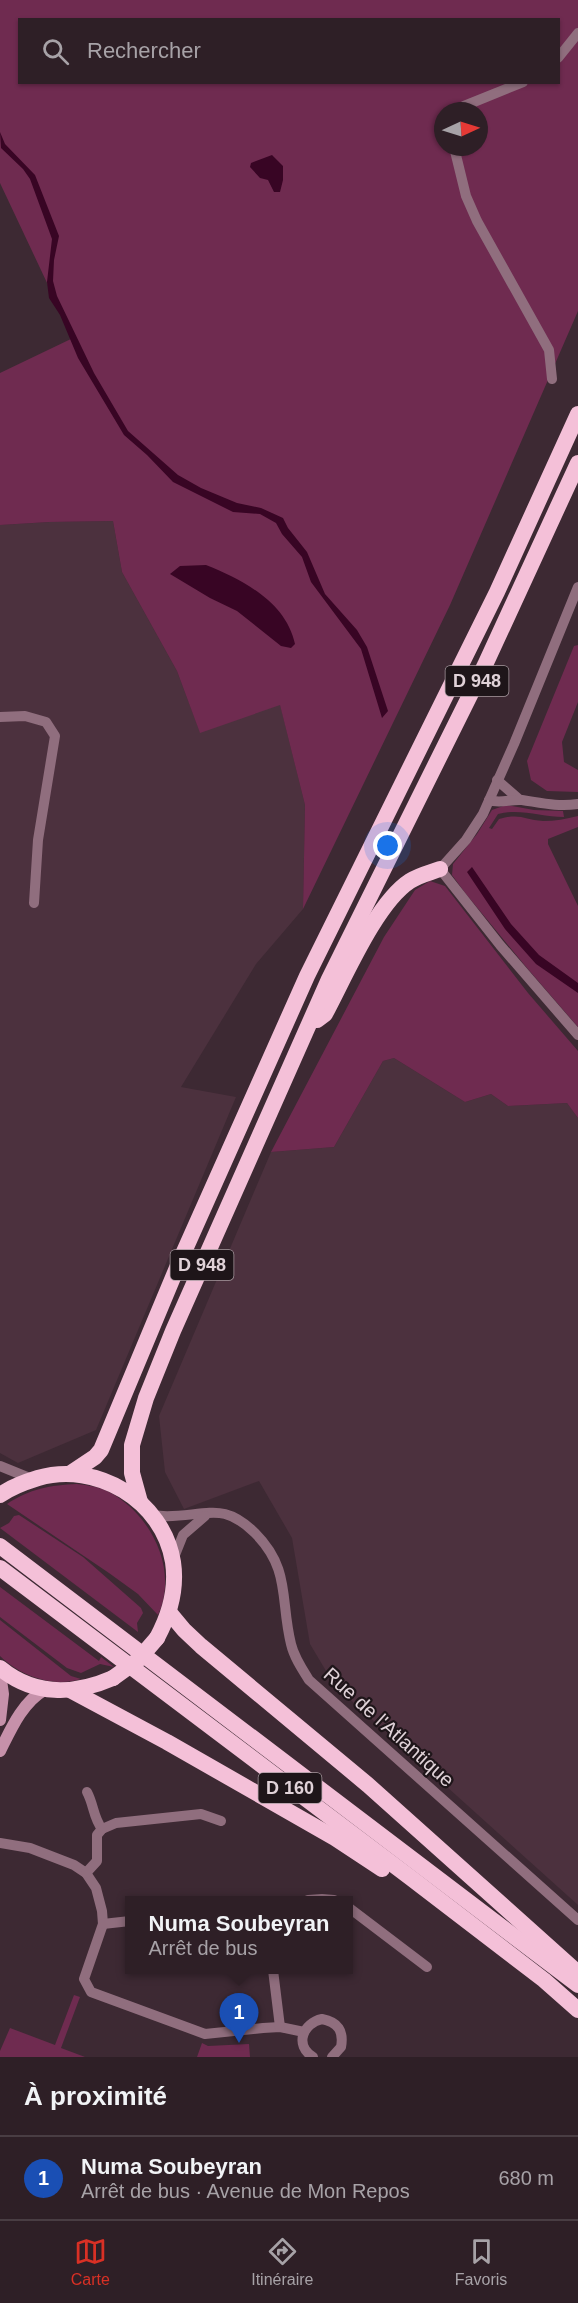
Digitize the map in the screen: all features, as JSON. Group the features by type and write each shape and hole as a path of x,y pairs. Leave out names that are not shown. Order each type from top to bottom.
{"highway":[{"name":"D 948","path":"71,1473 81,1468 101,1450 179,1263 293,1008 497,592 578,414"},
{"name":"D 948","path":"140,1502 135,1488 131,1457 135,1433 146,1398 202,1264 307,1028 490,654 578,463"},
{"path":"307,1028 325,1014 382,911 395,895 420,876 440,869"},
{"path":"0,1495 33,1479 71,1473 108,1482 140,1502 153,1515 161,1528 173,1561 174,1582 169,1612 157,1638 138,1660 113,1678 93,1686 70,1690 44,1690 18,1681 0,1668"},
{"name":"D 160","path":"0,1546 578,1985"},
{"name":"D 160","path":"0,1568 421,1885 544,1980 578,2010"},
{"name":"D 160","path":"169,1612 201,1646 368,1785 578,1972"},
{"name":"D 160","path":"70,1690 167,1742 335,1838 441,1912 578,2019"}],"main road":[{"path":"0,1673 3,1694 0,1720"},
{"path":"0,1751 25,1707 32,1698 44,1690"}],"street":[{"path":"560,56 578,33"},
{"path":"474,102 518,84"},
{"path":"456,156 466,196 477,221 549,351 552,379"},
{"path":"578,587 519,734 483,814 466,840 440,869 500,945 578,1035"},
{"path":"0,717 25,716 46,722 55,736 37,849 33,903"},
{"path":"497,780 520,800"},
{"path":"489,800 496,802 520,800 551,806 578,804"},
{"path":"0,1466 33,1479"},
{"name":"Rue de l'Atlantique","path":"153,1515 175,1518 223,1513 243,1522 271,1552 282,1577 291,1646 295,1658 309,1680 578,1920"},
{"path":"173,1561 183,1535 208,1514"},
{"path":"87,1792 92,1802 94,1818 102,1829"},
{"path":"86,1873 97,1861 97,1835 102,1829 116,1823 201,1814 221,1821"},
{"path":"0,1843 30,1848 74,1865 86,1873 96,1888 103,1924 84,1979 91,1992 205,2034 280,2027 304,2032"},
{"path":"353,1911 427,1967"},
{"path":"103,1924 125,1921"},
{"path":"273,1974 280,2027"},
{"path":"313,2057 304,2047 302,2040 304,2032 314,2020 330,2020 337,2025 343,2039 336,2056"}],"shaded area":[{"path":"0,0 578,0 578,311 450,605 303,909 305,805 280,705 200,733 177,671 122,572 113,521 0,525 0,373 73,338 0,183"},
{"path":"0,132 5,144 35,175 59,236 53,281 57,296 94,373 128,431 178,475 201,488 237,503 261,508 283,518 307,552 325,594 357,630 367,647 388,711 382,718 361,649 311,582 302,557 282,534 276,523 260,514 233,512 173,482 124,435 78,358 60,315 49,298 47,282 52,239 30,179 1,148"},
{"path":"272,155 283,166 280,192 274,192 268,180 260,178 250,167 251,163"},
{"path":"113,521 122,572 177,671 200,732 280,704 305,805 303,909 256,964 181,1087 236,1097 96,1430 18,1463 0,1453 0,525"},
{"path":"206,565 261,594 282,616 295,644 291,648 281,646 237,611 170,574 180,566"},
{"path":"578,645 578,702 562,742 564,762 578,770 578,792 547,791 531,780 527,761 574,646"},
{"path":"506,805 534,810 563,811 564,817 506,812 498,814 489,828 492,829 499,819 506,817 543,821 578,816 578,827 548,839 548,844 578,906 578,1027 452,875 453,864 477,834 492,810"},
{"path":"472,867 511,924 539,955 578,983 578,993 536,964 505,929 467,872"},
{"path":"430,881 445,886 528,993 578,1051 578,1118 567,1103 508,1106 491,1094 465,1102 394,1058 383,1061 334,1147 271,1152 384,937 415,890"},
{"path":"394,1058 465,1102 491,1094 508,1106 567,1103 578,1118 578,1905 335,1686 310,1644 292,1538 259,1481 184,1509 165,1472 159,1416 271,1152 334,1147 383,1061"},
{"path":"77,1484 109,1492 137,1514 148,1529 163,1562 164,1598 158,1615 138,1594 7,1504 40,1489"},
{"path":"19,1515 83,1557 141,1608 143,1613 137,1623 138,1632 0,1528 9,1523 14,1516"},
{"path":"0,1587 99,1661 101,1657 114,1667 100,1664 81,1673 67,1668 0,1617"},
{"path":"0,1620 71,1676 81,1679 49,1681 27,1674 8,1663 0,1656"},
{"path":"74,1995 80,1997 61,2048 85,2057 0,2057 0,2051 10,2028 55,2045"},
{"path":"202,2043 208,2046 249,2044 250,2057 197,2057"}],"place":[{"name":"Numa Soubeyran","path":"239,2043"}]}
